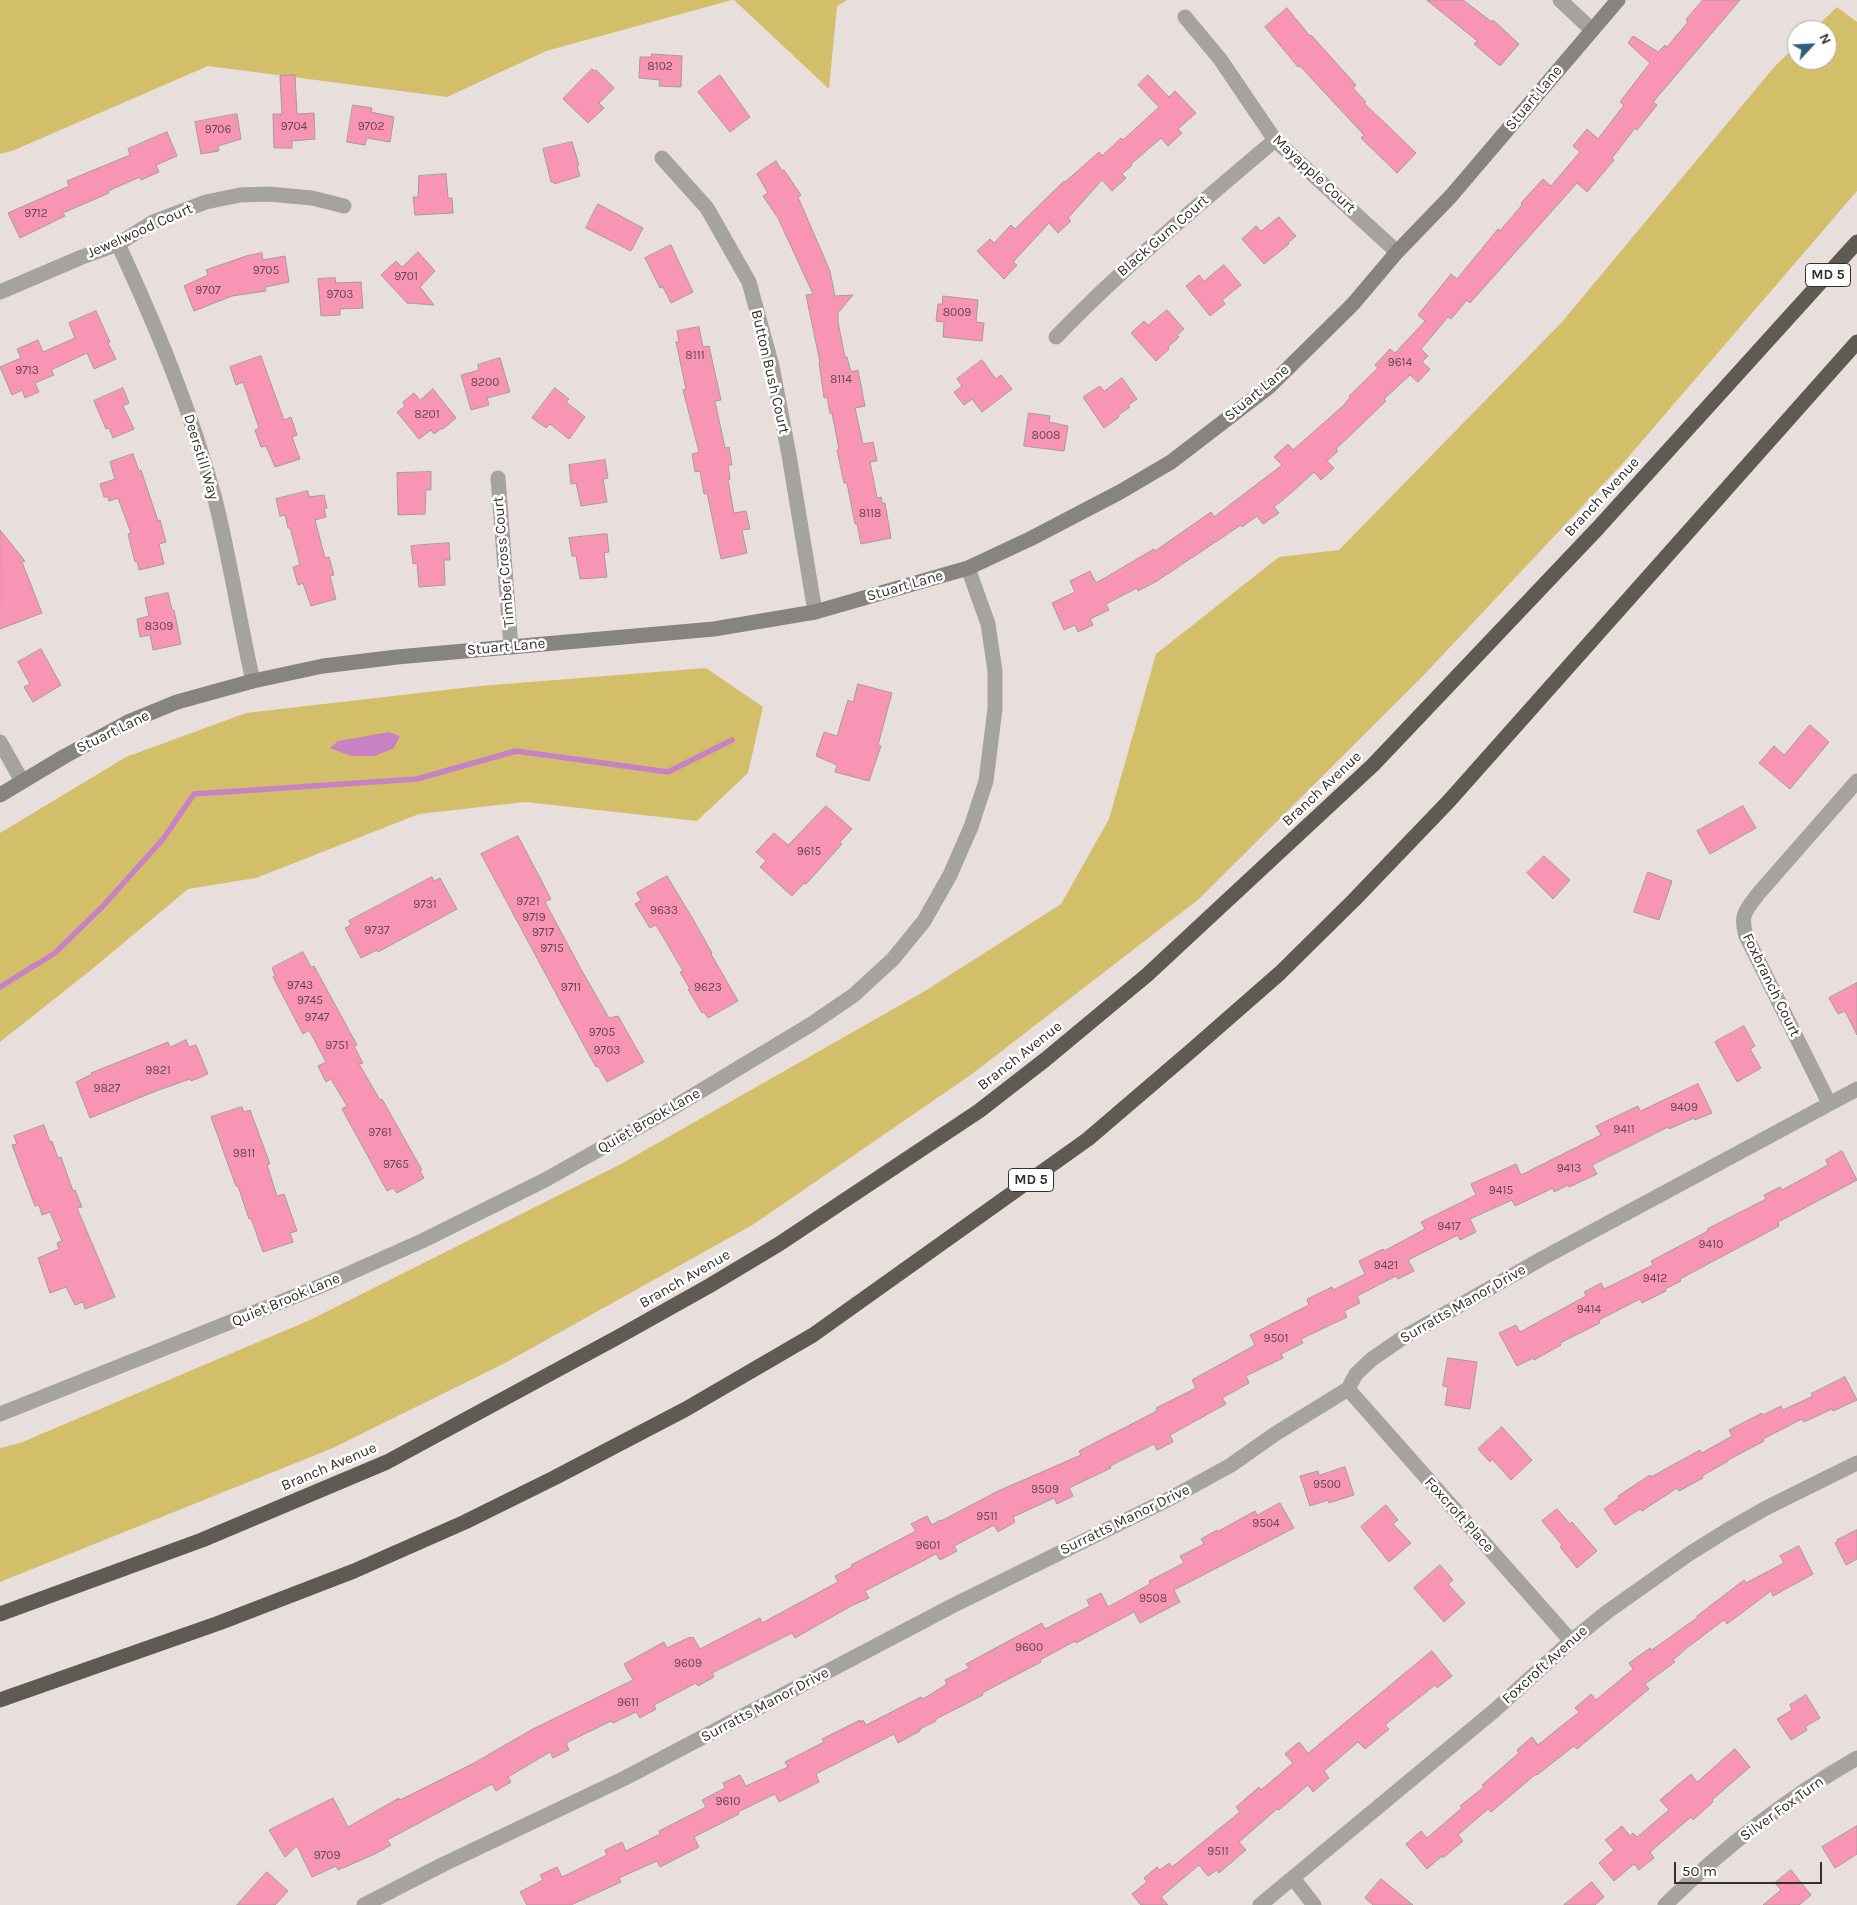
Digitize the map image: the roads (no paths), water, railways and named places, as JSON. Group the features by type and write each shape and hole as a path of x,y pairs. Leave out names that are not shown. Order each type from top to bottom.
{"highway":[{"name":"Branch Avenue","path":"0,1614 202,1540 386,1462 618,1337 780,1244 979,1111 1046,1059 1147,975 1374,765 1598,528 1857,242"},
{"name":"MD 5","path":"0,1700 219,1623 354,1570 465,1522 554,1478 686,1409 813,1335 1088,1139 1280,973 1354,900 1449,801 1857,342"}],"street":[{"path":"1560,0 1592,30"},
{"name":"Stuart Lane","path":"0,795 65,756 128,722 177,702 253,681 323,666 714,629 816,612 968,568 1032,538 1120,492 1171,462 1270,386 1353,304 1398,252 1451,196 1618,0"},
{"name":"Mayapple Court","path":"1185,17 1220,59 1275,140 1398,252"},
{"name":"Black Gum Court","path":"1056,337 1093,299 1155,241 1275,140"},
{"name":"Button Bush Court","path":"662,158 707,208 748,282 774,375 816,612"},
{"name":"Jewelwood Court","path":"0,292 82,257 118,244 153,222 206,202 240,195 268,194 312,198 344,206"},
{"name":"Deerstill Way","path":"118,244 158,332 179,384 214,498 253,681"},
{"name":"Timber Cross Court","path":"498,478 511,647"},
{"name":"Quiet Brook Lane","path":"0,1414 314,1289 422,1241 545,1180 669,1110 810,1025 854,995 892,959 924,921 950,875 971,827 986,781 994,709 995,671 988,624 968,568"},
{"path":"0,742 22,781"},
{"name":"Foxbranch Court","path":"1829,1103 1746,936 1742,922 1744,912 1758,894 1857,781"},
{"name":"Surratts Manor Drive","path":"364,1905 453,1860 625,1778 952,1606 1173,1497 1231,1465 1274,1434 1348,1390 1356,1374 1372,1359 1404,1337 1543,1258 1767,1139 1829,1103 1857,1090"},
{"name":"Foxcroft Place","path":"1348,1390 1570,1641"},
{"name":"Foxcroft Avenue","path":"1260,1905 1495,1710 1570,1641 1643,1586 1728,1529 1857,1463"},
{"name":"Silver Fox Turn","path":"1665,1905 1721,1855 1787,1801 1857,1758"},
{"path":"1293,1878 1314,1905"}],"waterway":[{"path":"0,987 55,953 103,906 163,839 194,794 417,779 516,751 668,772 732,740"}]}
